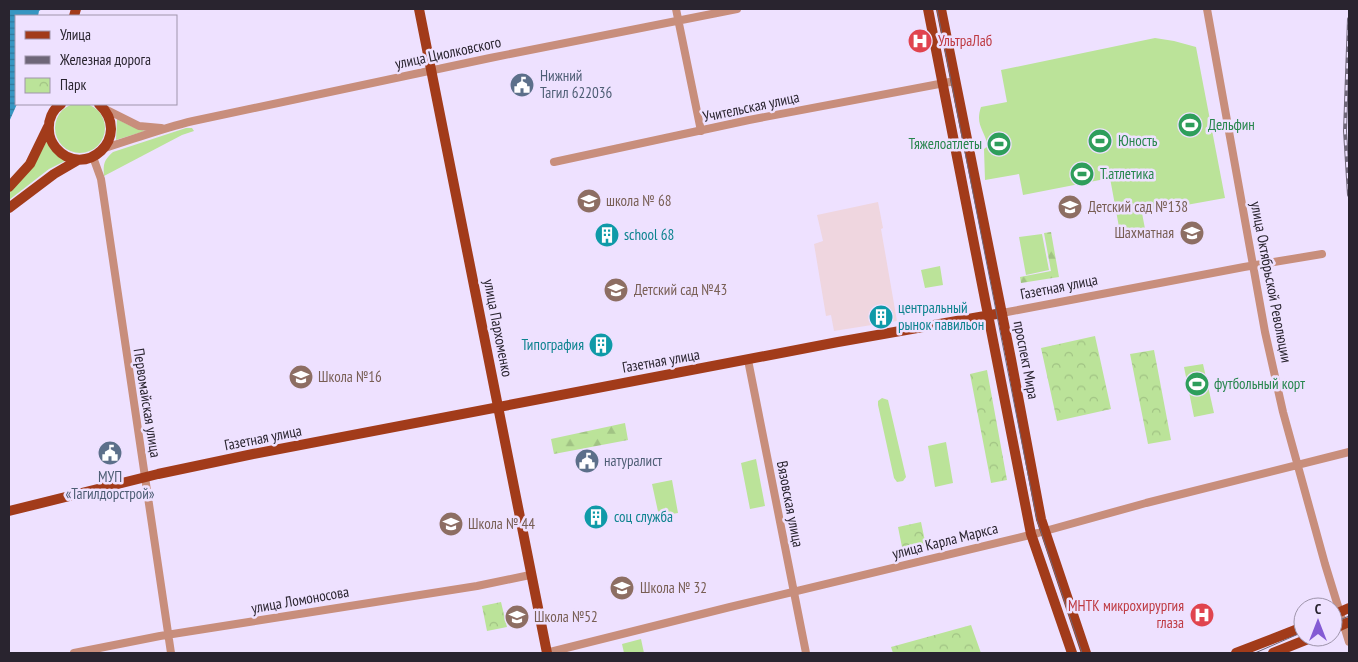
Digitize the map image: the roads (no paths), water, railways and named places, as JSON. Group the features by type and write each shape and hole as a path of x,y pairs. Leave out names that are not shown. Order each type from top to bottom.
{"main road":[{"name":"улица Пархоменко","path":"419,9 462,217 497,408 547,653"},
{"name":"проспект Мира","path":"928,9 1031,534 1072,653"},
{"name":"проспект Мира","path":"941,9 1002,313 1033,485 1044,530 1086,653"},
{"path":"9,208 54,174 78,160 93,157 105,148 109,141 111,125 102,107"},
{"path":"9,187 30,164 38,151 53,108"},
{"path":"48,126 49,136 53,145 68,158 78,160"},
{"name":"Газетная улица","path":"9,511 144,477 838,342 1002,313"},
{"path":"1236,653 1293,631"},
{"path":"1273,653 1293,645"}],"street":[{"path":"676,9 701,131"},
{"name":"улица Циолковского","path":"105,148 147,136 165,128 431,70 737,9"},
{"name":"улица Октябрьской Революции","path":"1208,9 1265,332 1283,412 1337,597"},
{"name":"Учительская улица","path":"554,162 955,81"},
{"name":"улица Циолковского","path":"102,107 139,126 165,128"},
{"name":"Первомайская улица","path":"93,157 101,179 144,477 172,653"},
{"name":"Газетная улица","path":"1002,313 1322,254"},
{"name":"Вязовская улица","path":"748,360 806,653"},
{"name":"улица Карла Маркса","path":"547,653 1031,534 1238,479 1349,452"},
{"name":"улица Ломоносова","path":"74,653 168,634 477,586 530,575"},
{"name":"улица Октябрьской Революции","path":"1347,623 1349,642"}],"water":[{"path":"9,9 42,9 38,15 15,15 15,105 17,105 9,122"}],"tram line":[{"path":"937,9 1037,520 1082,653"},
{"path":"1343,619 1349,616"},
{"path":"1255,653 1293,636"}],"railway":[{"path":"1349,19 1345,131 1349,195"}],"place":[{"name":"УльтраЛаб","path":"920,41"},
{"name":"Нижний Тагил 622036","path":"522,85"},
{"name":"Дельфин","path":"1190,125"},
{"name":"Юность","path":"1100,141"},
{"name":"Тяжелоатлеты","path":"999,144"},
{"name":"Т.атлетика","path":"1082,174"},
{"name":"школа № 68","path":"589,201"},
{"name":"Детский сад №138","path":"1070,207"},
{"name":"Шахматная","path":"1192,233"},
{"name":"school 68","path":"607,235"},
{"name":"Детский сад №43","path":"616,290"},
{"name":"центральный рынок павильон","path":"881,317"},
{"name":"Типография","path":"601,345"},
{"name":"Школа №16","path":"301,377"},
{"name":"футбольный корт","path":"1197,384"},
{"name":"МУП «Тагилдорстрой»","path":"110,453"},
{"name":"натуралист","path":"587,461"},
{"name":"соц служба","path":"596,517"},
{"name":"Школа № 44","path":"451,524"},
{"name":"Школа № 32","path":"622,588"},
{"name":"МНТК микрохирургия глаза","path":"1202,615"},
{"name":"Школа №52","path":"517,617"}]}
